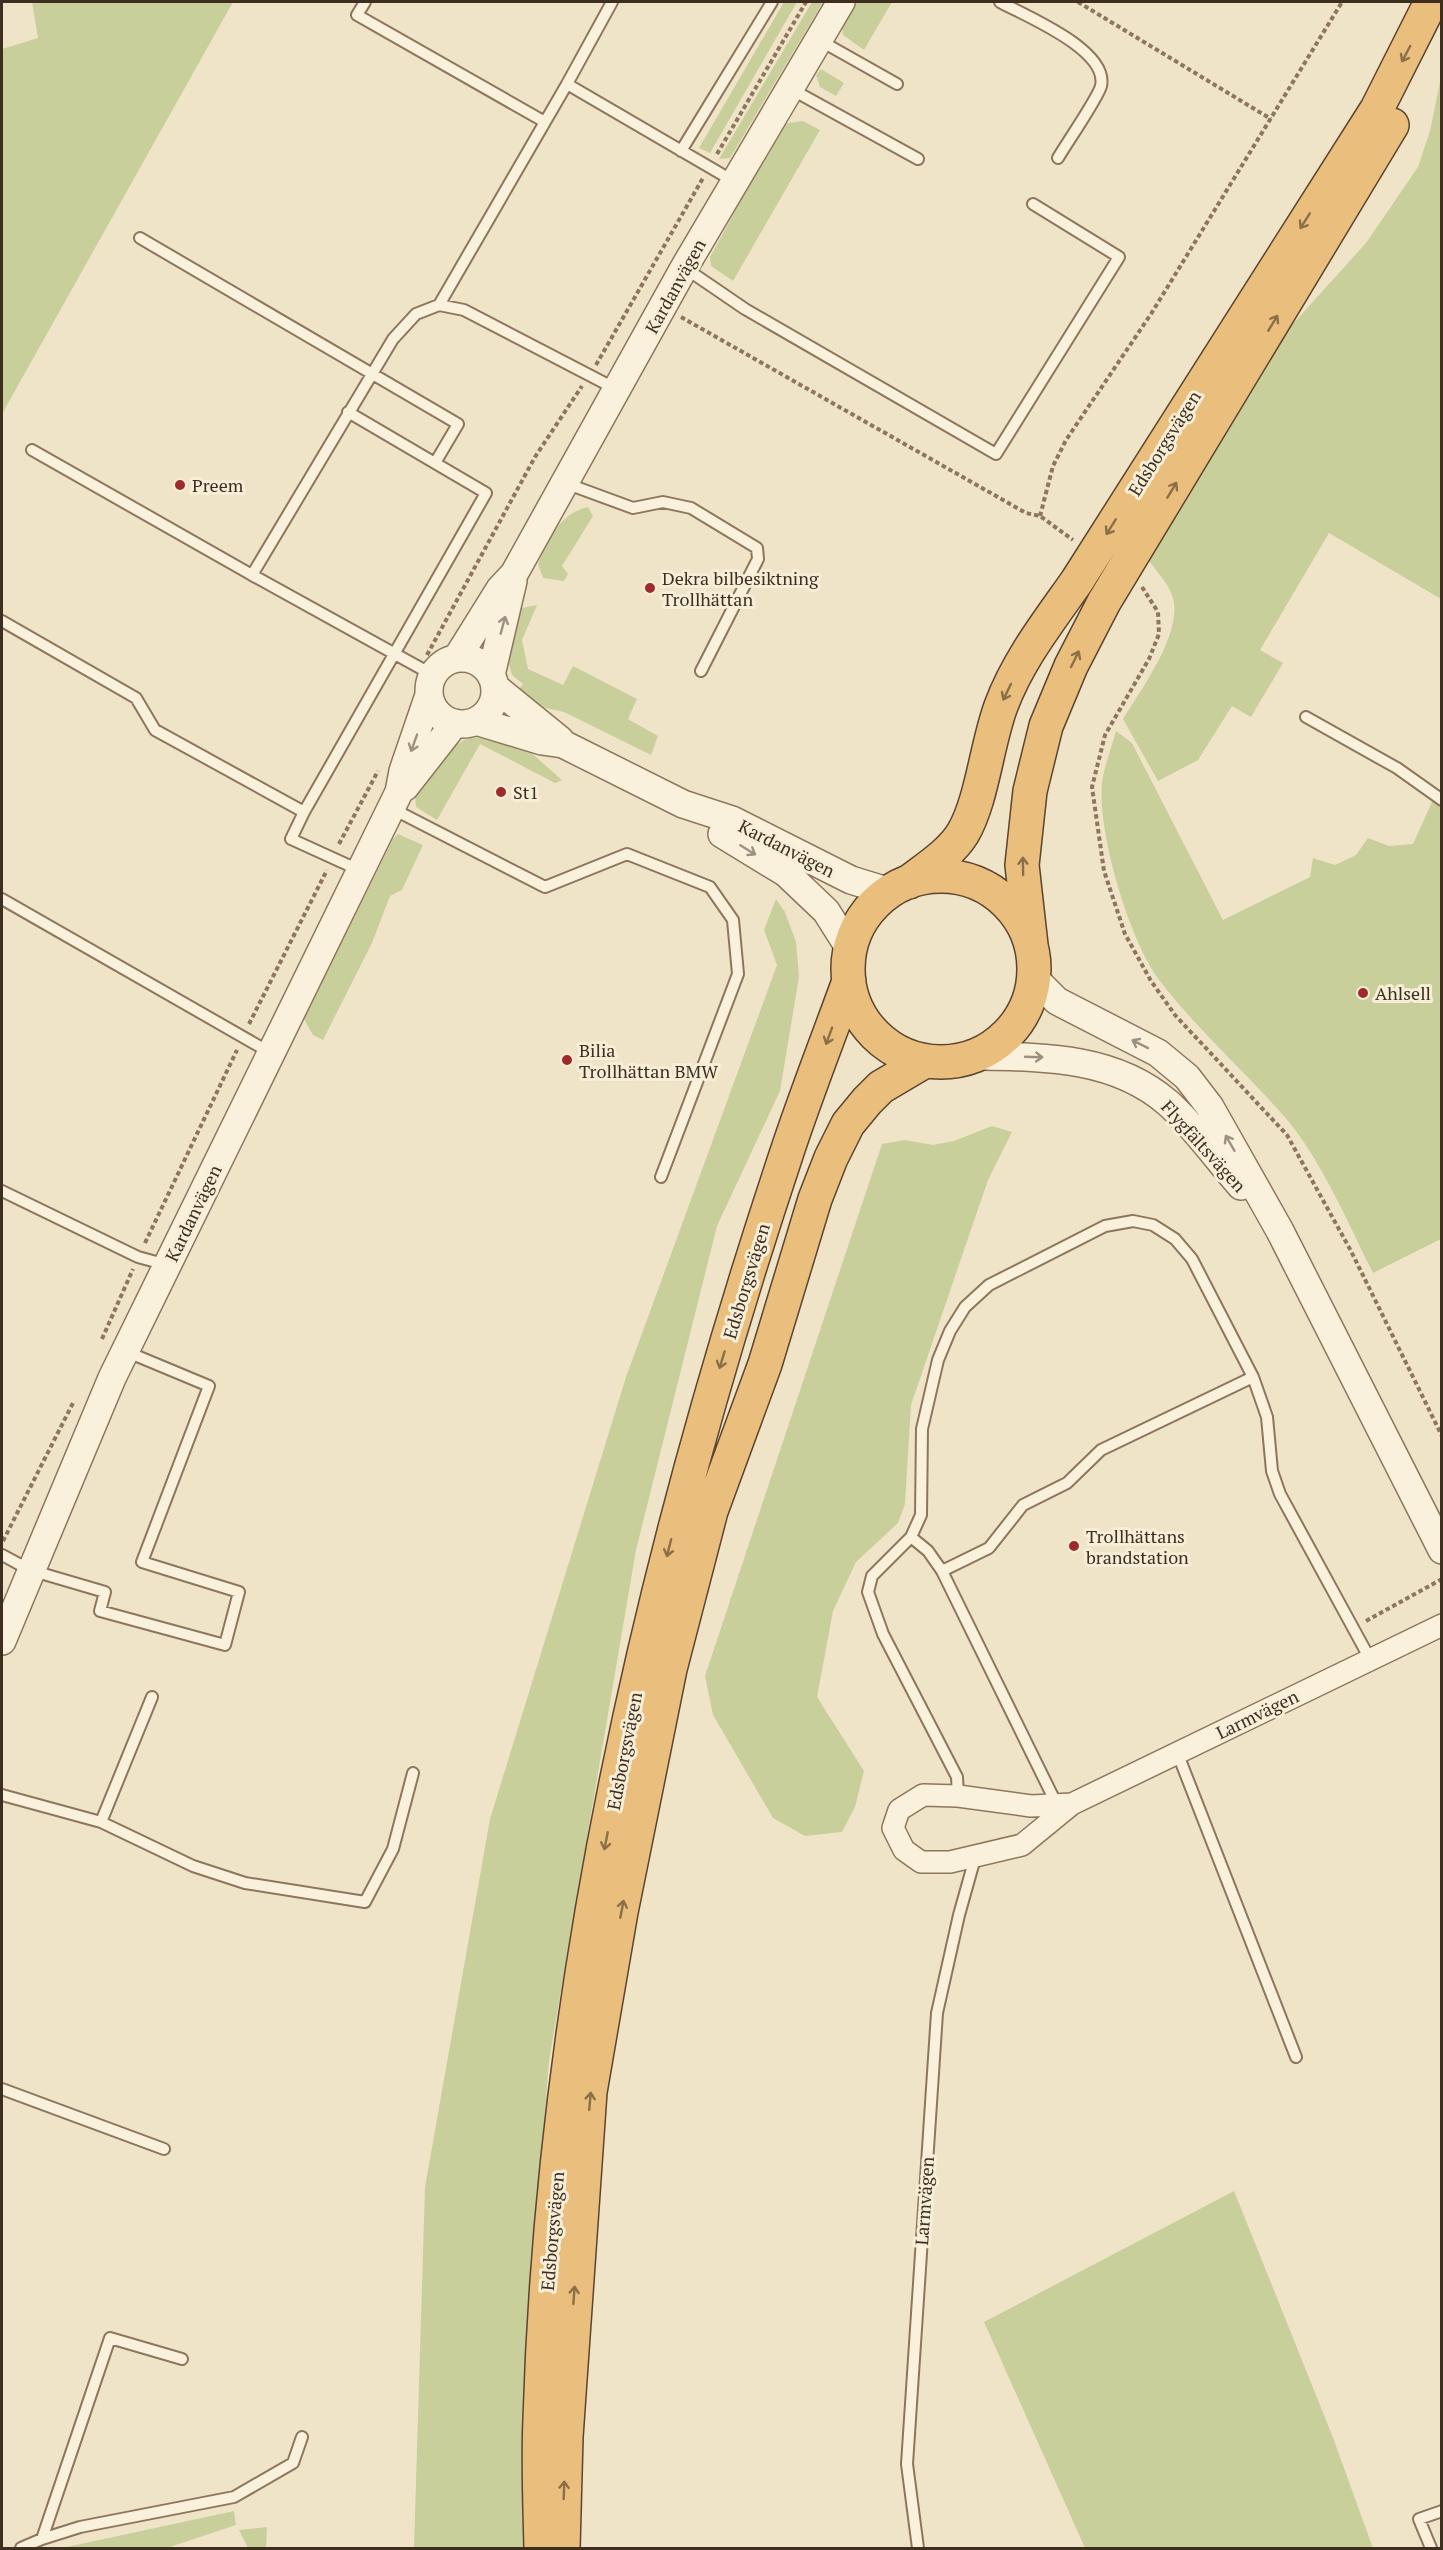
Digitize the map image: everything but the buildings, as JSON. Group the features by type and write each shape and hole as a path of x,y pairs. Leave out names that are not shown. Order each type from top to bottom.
{"highway":[{"name":"Edsborgsvägen","path":"899,887 940,858 963,833 978,791 1001,705 1026,653 1077,581 1377,109 1431,2"},
{"name":"Edsborgsvägen","path":"1031,945 1022,865 1030,791 1046,726 1071,666 1104,602 1396,120 1442,31"},
{"path":"932,877 954,877 984,887 997,895 1018,917 1031,945 1034,978 1030,995 1015,1025 990,1048 975,1056 951,1061 925,1061 892,1048 874,1034 855,1004 850,965 865,917 899,887 932,877"},
{"name":"Edsborgsvägen","path":"541,2548 541,2398 549,2242 566,2082 593,1907 640,1665 681,1503 722,1359 786,1154 850,965"},
{"name":"Edsborgsvägen","path":"563,2548 566,2437 590,2092 621,1912 670,1670 711,1511 765,1364 814,1199 831,1158 848,1124 881,1086 925,1061"}],"street":[{"name":"Kardanvägen","path":"457,658 500,590 514,574 684,268 841,2"},
{"name":"Kardanvägen","path":"514,574 493,681 550,730 562,744"},
{"path":"457,658 478,662 493,681 491,707 465,722 438,714 431,685 443,664 457,658"},
{"name":"Kardanvägen","path":"2,1641 30,1570 125,1352 395,800 431,685"},
{"name":"Kardanvägen","path":"395,800 465,722 562,744 683,804 732,820 851,880 899,887"},
{"name":"Kardanvägen","path":"683,804 723,834 786,873 826,911 850,965"},
{"name":"Flygfältsvägen","path":"1034,978 1057,1001 1158,1053 1187,1077 1210,1107 1280,1231 1442,1550"},
{"name":"Flygfältsvägen","path":"975,1056 1083,1062 1114,1072 1150,1090 1169,1104 1280,1231"},
{"name":"Larmvägen","path":"1065,1804 1031,1806 958,1796 923,1795 899,1810 893,1828 904,1850 921,1862 950,1862 975,1858 1022,1845 1065,1804 1442,1625"}],"lane":[{"path":"365,2 357,15 545,122"},
{"path":"439,305 612,2"},
{"path":"681,151 772,2"},
{"path":"1000,2 1091,54 1100,70 1101,86 1058,158"},
{"path":"819,40 897,84"},
{"path":"567,84 735,182"},
{"path":"791,89 918,159"},
{"path":"684,268 745,309 996,454 1119,257 1033,204"},
{"path":"140,238 458,424 435,463"},
{"path":"252,575 393,339 416,314 439,305 464,310 618,390"},
{"path":"348,412 486,493 304,812 291,839 361,871"},
{"path":"32,450 394,656 431,685"},
{"path":"565,483 633,508 663,502 691,508 757,548 758,559 701,671"},
{"path":"2,621 136,698 155,730 304,812"},
{"path":"1306,717 1397,768 1442,800"},
{"path":"395,800 545,887 627,854 710,887 733,920 738,974 661,1177"},
{"path":"2,899 271,1053"},
{"path":"2,1191 138,1257 167,1265"},
{"path":"958,1796 957,1778 883,1634 868,1592 872,1576 911,1537 921,1515 922,1429 929,1389 950,1331 965,1307 989,1285 1105,1226 1133,1221 1153,1225 1175,1239 1192,1259 1253,1377 1267,1417 1272,1471 1280,1494 1370,1659"},
{"path":"2,1555 30,1570 105,1592 100,1611 225,1645 239,1592 142,1562 209,1386 125,1352"},
{"path":"942,1571 990,1548 1023,1506 1066,1483 1101,1450 1253,1377"},
{"path":"911,1537 928,1551 942,1571 1065,1804"},
{"path":"101,1822 152,1697"},
{"path":"1177,1752 1296,2057"},
{"path":"2,1795 101,1822 193,1866 245,1883 365,1902 393,1849 413,1773"},
{"name":"Larmvägen","path":"918,2548 907,2464 938,2013 959,1915 975,1858"},
{"path":"2,2089 164,2149"},
{"path":"42,2539 110,2337 182,2359"},
{"path":"21,2548 80,2528 234,2497 293,2463 302,2437"},
{"path":"1431,2548 1419,2519 1442,2511"}],"path":[{"path":"1078,2 1271,119"},
{"path":"1040,516 1053,466 1066,440 1150,314 1342,2"},
{"path":"637,293 1026,513 1040,516 1078,544"},
{"path":"1135,581 1146,591 1158,612 1159,634 1149,659 1105,735 1092,787 1104,872 1125,934 1151,981 1175,1015 1287,1135 1351,1251 1442,1436"},
{"path":"1353,1628 1442,1579"}],"green space":[{"path":"32,2 233,2 2,414 2,49 38,38"},
{"path":"784,2 797,2 710,153 699,148"},
{"path":"812,2 823,2 730,158 719,159"},
{"path":"857,2 892,2 864,50 843,35 842,28"},
{"path":"821,69 844,83 836,96 820,87 816,75"},
{"path":"1441,77 1441,599 1329,533 1260,650 1283,663 1251,717 1232,706 1198,760 1158,781 1123,719 1159,659 1172,625 1174,609 1172,595 1148,559 1291,326 1366,243 1418,167 1430,131"},
{"path":"803,121 820,130 733,281 711,266 710,257 780,130 788,123"},
{"path":"588,507 593,516 562,566 568,574 564,581 543,578 538,564 556,529 570,515"},
{"path":"537,605 522,640 528,669 563,685 573,666 637,699 628,719 658,736 651,755 564,712 532,705 516,692 523,684 512,675 508,660 508,630 522,608"},
{"path":"1116,731 1132,743 1223,920 1310,877 1313,858 1335,865 1356,855 1368,838 1389,846 1413,844 1432,802 1438,801 1441,804 1441,1239 1373,1273 1335,1195 1289,1122 1175,1000 1149,964 1127,915 1110,857 1105,829 1102,783"},
{"path":"497,735 519,742 562,780 555,783 480,744 437,820 416,807 415,794 446,751 466,739"},
{"path":"398,834 423,845 402,890 390,896 372,943 323,1040 313,1035 304,1019 393,839"},
{"path":"776,899 785,912 796,942 799,977 780,1091 717,1226 636,1550 549,2061 534,2252 531,2548 414,2548 425,2187 490,1819 626,1377 777,965 764,930"},
{"path":"992,1126 1012,1132 988,1180 911,1405 905,1504 898,1523 856,1562 833,1611 817,1697 864,1771 855,1807 842,1832 805,1836 773,1818 713,1715 705,1676 882,1144 905,1140 933,1145 954,1141"},
{"path":"1234,2191 1332,2435 1373,2548 1085,2548 984,2322"},
{"path":"234,2511 236,2525 167,2548 62,2548"},
{"path":"267,2527 266,2548 248,2548 239,2530"}],"place":[{"name":"Preem","path":"180,485"},
{"name":"Dekra bilbesiktning Trollhättan","path":"650,588"},
{"name":"St1","path":"501,792"},
{"name":"Ahlsell","path":"1363,993"},
{"name":"Bilia Trollhättan BMW","path":"567,1060"},
{"name":"Trollhättans brandstation","path":"1074,1546"}]}
